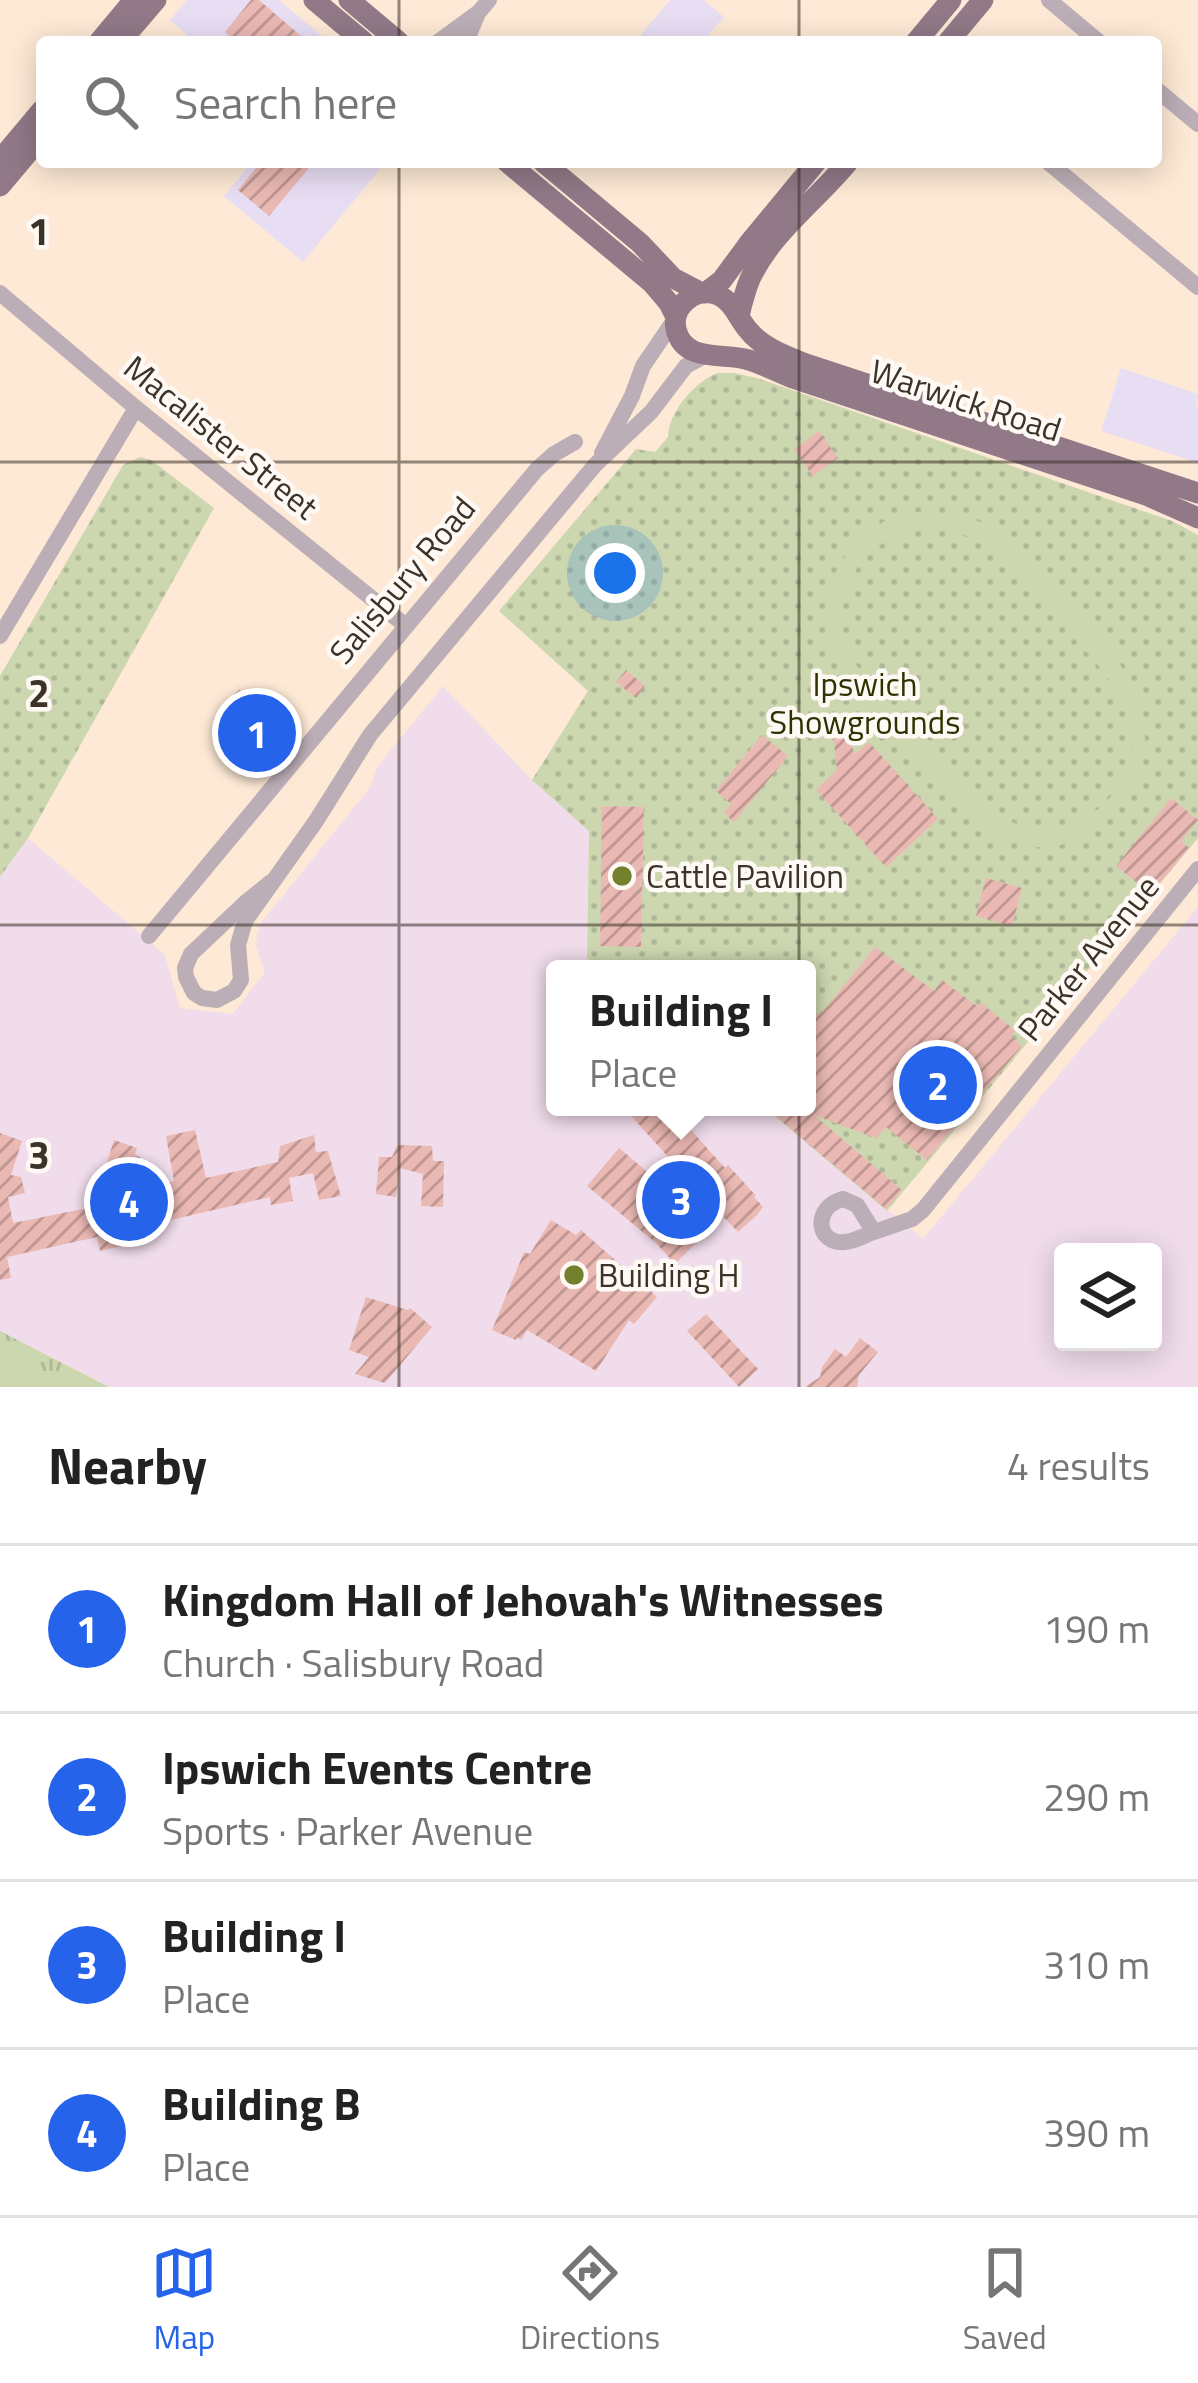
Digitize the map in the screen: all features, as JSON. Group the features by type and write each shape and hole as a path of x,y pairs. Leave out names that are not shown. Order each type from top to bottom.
{"main road":[{"path":"104,36 134,0"},
{"path":"126,36 156,0"},
{"path":"314,0 357,36"},
{"path":"349,0 392,36"},
{"path":"921,36 951,0"},
{"path":"953,36 983,0"},
{"path":"0,160 36,117"},
{"path":"0,186 36,143"},
{"path":"514,168 662,293 683,343 708,355 732,343 740,329 749,281 762,258 842,168"},
{"path":"550,168 640,243 673,278 721,296 739,316"},
{"path":"676,318 683,303 722,280 811,168"},
{"name":"Warwick Road","path":"739,316 761,342 806,364 1198,493"},
{"name":"Warwick Road","path":"708,355 749,360 1146,495 1198,518"}],"street":[{"path":"1049,0 1092,36"},
{"path":"446,36 484,6"},
{"path":"469,36 484,6"},
{"path":"1162,94 1198,124"},
{"path":"1055,168 1198,287"},
{"name":"Macalister Street","path":"0,293 406,626"},
{"path":"596,465 645,363 676,318"},
{"path":"271,882 191,954 185,968 189,986 202,998 217,1000 235,991 241,980 241,927 370,735 596,465 657,406 686,366 708,355"},
{"path":"640,376 657,406"},
{"path":"0,635 136,408"},
{"name":"Salisbury Road","path":"148,936 537,470 575,442"},
{"name":"Parker Avenue","path":"874,1232 923,1210 1198,869"},
{"path":"202,945 227,946 240,960"}],"shaded area":[{"path":"187,0 279,0 322,36 188,36 170,20"},
{"path":"670,0 704,0 724,17 707,36 640,36"},
{"path":"247,168 381,168 303,262 224,196"},
{"path":"1121,368 1198,394 1198,463 1101,431"},
{"path":"443,686 532,780 589,831 589,960 546,960 546,1116 775,1116 923,1239 1198,907 1198,1387 109,1387 0,1331 0,877 28,838 165,955 180,1008 233,1014 265,972 256,946 261,923 369,789 378,766"}],"green space":[{"name":"Ipswich Showgrounds","path":"718,373 757,378 1172,521 1198,535 1198,838 887,1211 775,1116 816,1116 816,960 589,960 589,831 532,780 588,691 499,611 636,449 655,452 668,437 684,399"},
{"path":"140,457 151,460 214,508 28,838 0,877 0,676 123,465"},
{"path":"928,511 988,525 1116,656 1126,676 1143,720 1141,766 1117,809 1079,839 1032,847 988,829 929,778 859,702 864,695 834,657 825,613 842,561 883,522","holes":["937,528 976,540 1010,568 1099,666 1122,701 1132,736 1127,770 1108,799 1081,821 1065,827 1031,828 988,808 870,682 847,648 842,606 857,568 892,538"]},
{"path":"0,1331 109,1387 0,1387"}],"building":[{"path":"251,0 259,0 301,36 229,36 225,32"},
{"path":"256,168 309,168 269,216 238,190"},
{"path":"819,431 838,458 813,476 794,450"},
{"path":"626,670 645,686 636,698 616,682"},
{"path":"239,689 287,730 249,776 221,752 234,736 213,719"},
{"path":"844,728 855,754 869,742 938,819 886,867 816,790 837,770 833,733"},
{"path":"762,735 788,756 734,822 724,813 731,804 716,791"},
{"path":"1171,798 1198,820 1181,841 1189,848 1151,894 1116,866"},
{"name":"Cattle Pavilion","path":"602,806 644,807 641,947 600,946"},
{"path":"986,878 1022,888 1012,926 976,916"},
{"path":"875,947 934,991 942,980 977,1006 980,1002 1016,1031 1011,1036 1022,1046 927,1160 886,1127 876,1138 816,1116 816,1013 820,1015"},
{"path":"631,1116 705,1116 690,1129 763,1207 738,1232 711,1204 696,1217 708,1231 675,1264 587,1186 619,1148 676,1196 691,1182"},
{"path":"776,1116 815,1116 902,1190 886,1209"},
{"path":"195,1130 206,1178 278,1162 280,1146 314,1135 316,1152 328,1151 341,1196 319,1200 313,1173 289,1178 293,1201 271,1205 270,1197 123,1231 126,1245 100,1251 97,1237 7,1257 11,1278 0,1280 0,1133 22,1141 11,1175 21,1177 25,1193 8,1197 13,1223 93,1207 114,1140 137,1148 135,1154 141,1158 130,1190 174,1181 166,1136"},
{"path":"397,1145 432,1146 433,1161 444,1161 443,1207 421,1206 423,1174 400,1168 396,1197 376,1194 379,1157 392,1157"},
{"name":"Building H","path":"551,1220 576,1235 581,1230 657,1297 634,1324 629,1320 596,1371 527,1330 516,1340 492,1330 524,1252 530,1254"},
{"path":"366,1297 410,1308 432,1327 385,1383 355,1374 369,1357 349,1350"},
{"path":"706,1314 758,1369 739,1387 687,1331"},
{"path":"860,1338 878,1352 859,1375 857,1387 805,1387 820,1377 835,1349 846,1357"}],"place":[{"name":"Kingdom Hall of Jehovah's Witnesses","path":"257,733"},
{"name":"Cattle Pavilion","path":"622,876"},
{"name":"Ipswich Events Centre","path":"938,1085"},
{"name":"Building I","path":"681,1200"},
{"name":"Building B","path":"129,1202"},
{"name":"Building H","path":"574,1275"}]}
